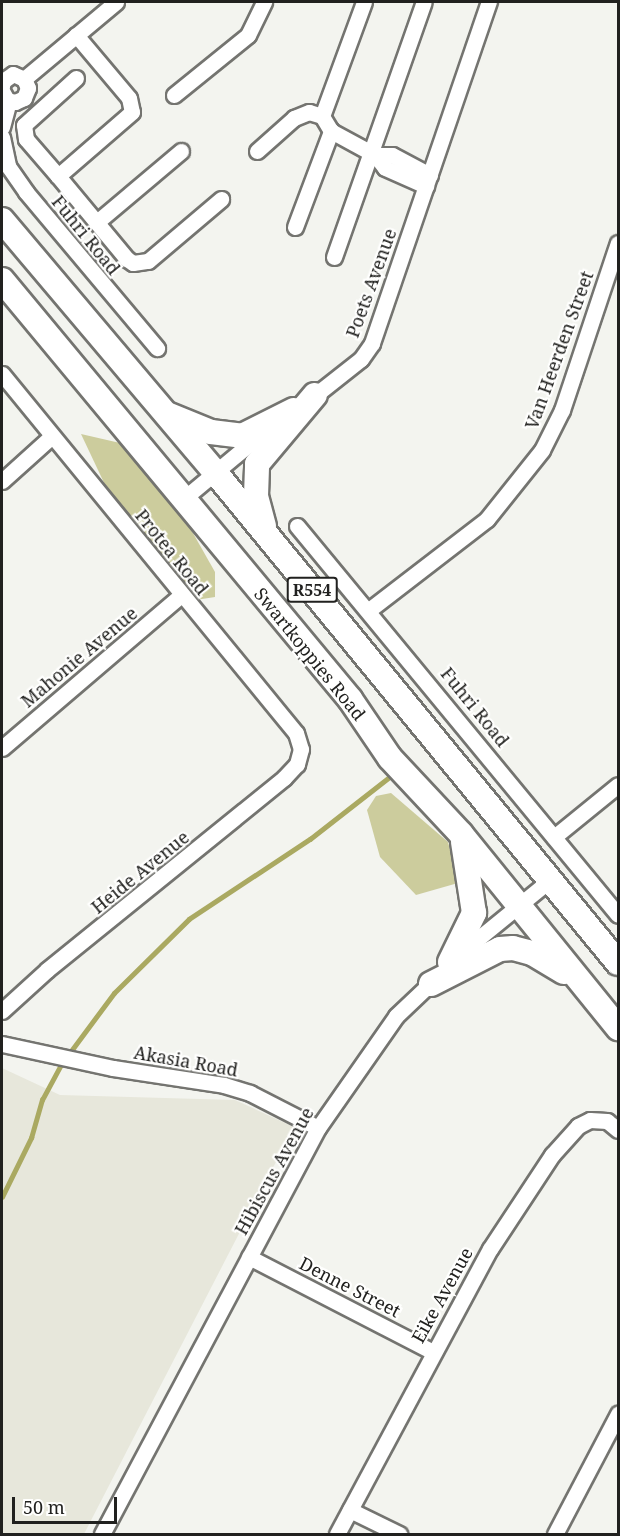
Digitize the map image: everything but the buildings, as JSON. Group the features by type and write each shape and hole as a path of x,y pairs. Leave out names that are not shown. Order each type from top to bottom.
{"main road":[{"name":"R554","path":"2,220 215,472 618,963"},
{"path":"2,262 17,298"},
{"name":"Swartkoppies Road","path":"2,280 182,500 350,699 390,758 461,834 576,979 618,1028"},
{"path":"267,536 256,496 257,464 315,395"},
{"path":"164,412 211,432 242,436 294,410"},
{"path":"450,962 471,921 474,905 461,834"},
{"path":"431,984 500,949 513,948 532,952 576,979"}],"street":[{"path":"24,79 116,2"},
{"path":"174,95 248,35 264,2"},
{"path":"322,116 364,2"},
{"path":"334,256 373,154 424,2"},
{"name":"Poets Avenue","path":"182,500 315,395 369,349 489,2"},
{"path":"58,176 132,112 129,98 76,35"},
{"path":"2,128 4,96 9,75 24,79"},
{"path":"76,78 24,125 26,139 127,259 141,264 221,199"},
{"path":"4,96 24,98 28,88 24,79"},
{"path":"257,151 294,117 309,112 322,116 331,131 373,154 385,168 428,181"},
{"path":"295,227 331,131"},
{"name":"Fuhri Road","path":"2,137 8,166 26,192 157,348"},
{"path":"97,222 181,152"},
{"name":"Van Heerden Street","path":"369,610 487,519 542,450 562,410 618,243"},
{"name":"Protea Road","path":"2,374 296,733 301,744 299,759"},
{"path":"2,481 52,436"},
{"name":"Fuhri Road","path":"297,526 369,610 618,915"},
{"name":"Mahonie Avenue","path":"2,748 181,595"},
{"name":"Heide Avenue","path":"2,1011 47,970 284,778 299,759"},
{"path":"554,837 618,785"},
{"name":"Hibiscus Avenue","path":"102,1534 318,1128 396,1016 431,984 450,962 550,880"},
{"name":"Akasia Road","path":"2,1044 76,1060 224,1084 250,1093 318,1128"},
{"name":"Eike Avenue","path":"337,1534 490,1249 552,1155 578,1126 590,1120 607,1121 618,1130"},
{"name":"Denne Street","path":"249,1257 433,1352"},
{"path":"555,1534 618,1414"},
{"path":"350,1510 399,1534"}],"shaded area":[{"path":"2,1068 60,1095 235,1100 294,1127 84,1534 2,1534"}],"green space":[{"path":"81,434 120,443 185,519 215,572 215,597 189,601 115,506"},
{"path":"391,793 448,842 458,883 416,895 380,857 367,810 376,796"}],"waterway":[{"path":"68,1055 114,993 189,919 310,839 388,778"},
{"path":"2,1197 31,1138 42,1100 63,1061"}]}
